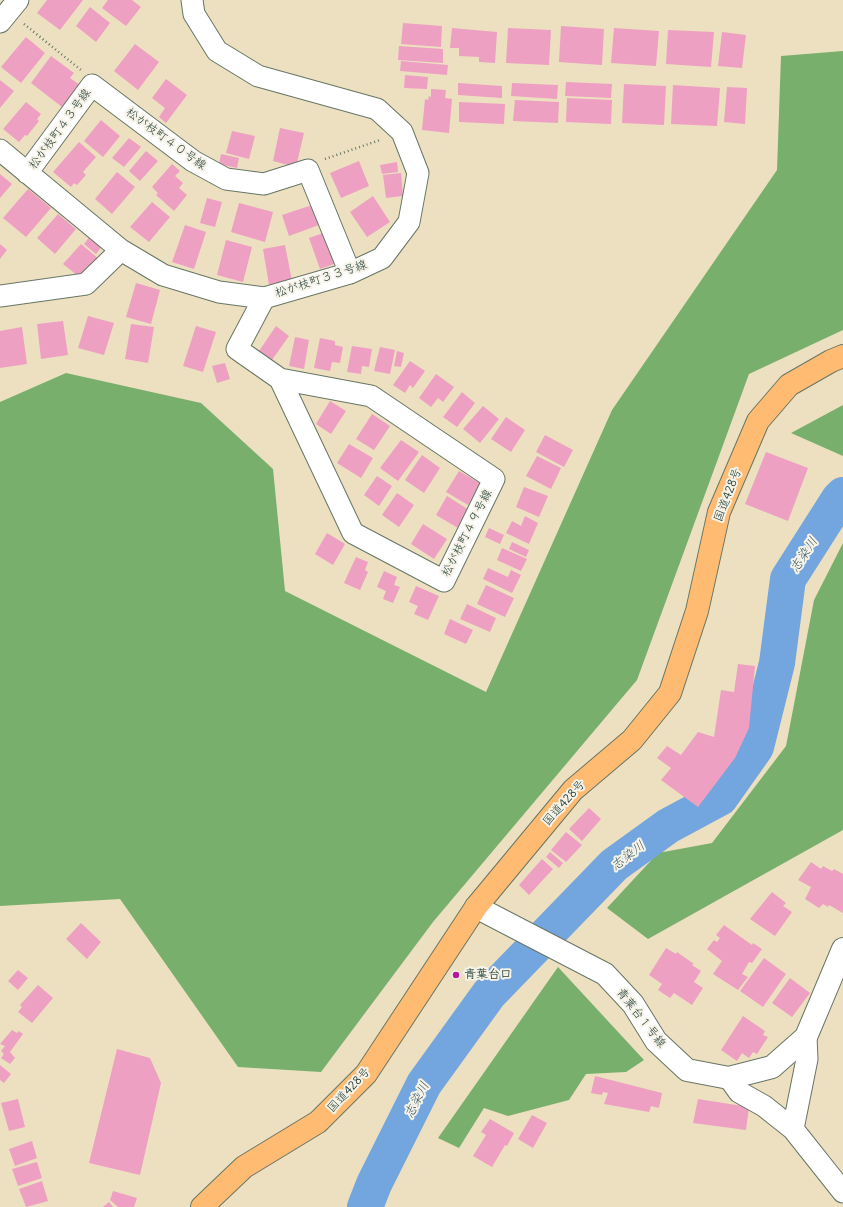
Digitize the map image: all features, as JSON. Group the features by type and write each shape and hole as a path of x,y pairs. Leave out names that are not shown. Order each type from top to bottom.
{"highway":[{"name":"国道428号","path":"202,1207 244,1167 318,1122 366,1074 476,907 573,790 632,740 670,692 697,611 720,512 758,421 789,385 831,361 843,356"}],"street":[{"name":"松が枝町３３号線","path":"0,150 121,250 163,275 219,292 264,298 350,273 382,258 409,222 418,173 402,132 377,110 258,76 217,51 194,14 192,0"},
{"name":"松が枝町４０号線","path":"92,85 193,161 226,179 264,184 308,170"},
{"name":"松が枝町４３号線","path":"27,173 92,85"},
{"path":"308,170 350,273"},
{"path":"0,296 86,284 121,250"},
{"name":"松が枝町４９号線","path":"264,298 237,349 280,379 371,396 494,479 444,581 353,533 280,379"},
{"name":"青葉台１号線","path":"476,907 605,974 633,1004 656,1041 687,1070 729,1078 772,1067 806,1037 843,949"},
{"path":"793,1129 807,1060 806,1037"},
{"path":"729,1078 739,1092 764,1106 793,1129 843,1192"}],"path":[{"path":"6,12 16,18 85,73 92,85"},
{"path":"308,170 313,163 402,132"}],"green space":[{"path":"843,51 843,330 749,374 637,680 433,922 321,1072 238,1067 120,899 0,906 0,402 66,373 201,403 273,469 285,591 486,692 612,410 777,170 781,56"},
{"path":"843,405 843,456 791,433"},
{"path":"843,543 843,830 648,939 607,908 658,853 712,843 786,746 814,600"},
{"path":"558,967 644,1060 626,1072 586,1074 569,1100 508,1116 484,1108 459,1148 438,1138"}],"building":[{"path":"47,0 83,0 60,30 37,13"},
{"path":"108,0 132,0 141,7 126,26 102,8"},
{"path":"90,7 110,23 96,42 76,26"},
{"path":"403,23 442,26 441,47 401,44"},
{"path":"561,26 604,29 602,65 559,62"},
{"path":"452,28 497,32 495,63 479,62 479,57 459,56 459,48 450,48"},
{"path":"508,28 551,30 549,65 506,63"},
{"path":"614,28 659,31 656,66 611,63"},
{"path":"668,30 714,32 711,67 666,64"},
{"path":"722,32 746,35 742,68 718,66"},
{"path":"26,37 45,53 21,83 1,67"},
{"path":"135,44 159,62 138,90 114,71"},
{"path":"399,46 443,49 443,63 398,60"},
{"path":"51,56 74,73 70,78 80,85 62,107 31,83"},
{"path":"401,61 448,65 447,75 400,71"},
{"path":"405,75 428,77 427,89 404,88"},
{"path":"166,79 187,95 166,123 159,117 165,108 152,98"},
{"path":"0,80 14,91 0,108"},
{"path":"566,82 612,84 611,98 565,96"},
{"path":"458,83 502,86 502,98 458,95"},
{"path":"512,83 558,85 557,99 511,96"},
{"path":"624,84 666,86 664,125 622,123"},
{"path":"673,85 720,88 717,126 671,124"},
{"path":"727,87 747,88 745,124 724,122"},
{"path":"431,89 446,90 445,98 452,99 449,133 422,130 425,99 428,100 429,96 431,97"},
{"path":"567,98 612,100 611,124 566,122"},
{"path":"515,100 559,102 558,123 513,121"},
{"path":"26,102 41,114 37,119 39,121 27,136 25,135 19,142 3,129"},
{"path":"459,102 505,104 504,124 459,122"},
{"path":"101,120 120,136 103,157 84,141"},
{"path":"280,128 304,133 296,167 273,161"},
{"path":"232,131 255,136 249,159 226,153"},
{"path":"129,138 141,147 124,167 112,158"},
{"path":"79,142 96,157 83,172 86,175 77,185 74,183 71,187 53,172"},
{"path":"146,151 158,161 140,181 129,171"},
{"path":"221,154 239,158 237,168 219,164"},
{"path":"359,161 369,186 341,198 330,173"},
{"path":"397,162 398,172 382,174 380,165"},
{"path":"172,164 180,171 175,176 183,183 179,188 187,195 174,211 156,195 158,193 152,187"},
{"path":"117,172 135,187 112,214 95,199"},
{"path":"401,173 403,196 386,198 383,175"},
{"path":"0,174 12,184 0,198"},
{"path":"28,189 51,208 26,237 3,218"},
{"path":"373,196 390,222 367,237 350,212"},
{"path":"207,198 222,202 215,227 200,223"},
{"path":"152,202 170,217 149,242 130,227"},
{"path":"239,203 273,212 265,242 231,232"},
{"path":"312,205 319,225 289,236 282,215"},
{"path":"58,214 76,229 55,254 37,238"},
{"path":"185,225 206,232 194,269 172,262"},
{"path":"326,232 337,263 320,269 309,238"},
{"path":"91,235 103,245 96,254 84,244"},
{"path":"226,240 252,247 243,282 217,275"},
{"path":"0,244 7,250 0,259"},
{"path":"81,244 99,259 82,279 63,264"},
{"path":"285,245 292,281 269,285 263,249"},
{"path":"136,283 160,290 151,324 126,317"},
{"path":"88,316 114,323 104,355 78,348"},
{"path":"63,321 68,355 41,359 37,324"},
{"path":"131,324 154,327 148,363 125,359"},
{"path":"196,326 216,332 203,372 183,366"},
{"path":"276,326 289,336 272,360 259,351"},
{"path":"22,327 27,364 0,368 0,331"},
{"path":"295,337 309,340 304,369 289,366"},
{"path":"320,338 335,341 335,345 343,347 340,363 332,362 330,371 314,368"},
{"path":"352,346 372,349 369,367 362,366 361,374 347,372"},
{"path":"380,347 395,350 390,374 374,371"},
{"path":"397,351 404,353 401,367 394,366"},
{"path":"410,361 425,371 413,388 410,385 405,393 393,385"},
{"path":"225,363 230,379 217,383 212,366"},
{"path":"436,374 454,387 443,402 438,398 431,407 419,398"},
{"path":"462,392 475,403 457,427 443,417"},
{"path":"330,401 346,411 331,434 316,424"},
{"path":"483,406 499,419 480,443 463,429"},
{"path":"372,414 390,426 374,450 356,439"},
{"path":"506,417 525,430 511,452 491,439"},
{"path":"545,435 573,450 564,467 536,452"},
{"path":"401,440 419,452 398,481 380,468"},
{"path":"349,444 373,458 361,478 337,463"},
{"path":"766,452 808,468 788,521 745,504"},
{"path":"422,455 440,468 424,493 405,480"},
{"path":"537,456 561,468 551,489 526,476"},
{"path":"459,471 481,484 468,505 446,492"},
{"path":"377,476 392,486 379,506 364,495"},
{"path":"524,487 548,496 539,517 516,507"},
{"path":"397,493 414,505 399,527 382,515"},
{"path":"447,496 469,510 458,528 436,515"},
{"path":"525,516 538,523 529,544 506,533 512,521 521,526"},
{"path":"423,524 447,539 434,559 411,544"},
{"path":"489,528 504,535 500,544 485,537"},
{"path":"327,533 345,544 333,565 315,554"},
{"path":"512,542 529,550 526,557 509,549"},
{"path":"502,548 527,559 521,571 497,560"},
{"path":"356,557 368,562 365,570 368,572 360,590 344,583"},
{"path":"488,568 508,577 511,570 521,575 512,593 483,579"},
{"path":"384,571 397,577 394,585 400,587 393,603 383,599 386,591 377,587"},
{"path":"486,585 514,598 505,617 477,604"},
{"path":"416,586 439,596 428,620 414,614 418,606 409,602"},
{"path":"467,604 496,618 490,632 460,619"},
{"path":"450,619 473,630 466,644 444,634"},
{"path":"738,664 755,666 749,728 735,758 698,807 661,780 671,768 657,758 667,746 681,755 698,732 714,737 721,690 734,692"},
{"path":"589,808 601,819 582,841 569,829"},
{"path":"566,832 582,845 566,862 551,850"},
{"path":"550,852 563,863 559,868 546,857"},
{"path":"542,859 553,869 529,895 519,885"},
{"path":"811,862 821,869 823,866 832,871 834,869 843,874 843,913 829,905 828,907 823,904 819,908 805,899 811,887 798,880"},
{"path":"772,892 786,903 783,906 792,912 775,936 750,919"},
{"path":"81,923 101,942 87,959 66,939"},
{"path":"724,925 752,945 753,943 762,949 752,963 749,962 742,974 748,977 738,990 713,974 722,961 707,949 714,940 717,942 720,938 716,935"},
{"path":"666,948 676,954 677,952 701,971 694,982 703,988 692,1005 674,993 670,998 658,990 662,984 649,975"},
{"path":"764,958 786,974 763,1007 740,991"},
{"path":"18,970 28,978 18,990 8,981"},
{"path":"790,978 810,993 792,1017 772,1003"},
{"path":"38,985 53,998 32,1023 18,1012 22,1007 20,1005"},
{"path":"743,1016 765,1031 763,1035 768,1037 757,1054 753,1052 749,1058 742,1053 737,1061 721,1050"},
{"path":"12,1030 17,1033 19,1031 23,1034 10,1052 15,1058 10,1064 1,1058 4,1054 1,1051 5,1046 0,1044"},
{"path":"117,1049 150,1058 161,1083 140,1175 89,1163"},
{"path":"0,1065 11,1074 4,1083 0,1080"},
{"path":"595,1076 662,1093 659,1108 651,1106 649,1112 604,1104 608,1093 603,1092 602,1095 591,1093"},
{"path":"18,1099 25,1127 9,1131 1,1103"},
{"path":"698,1099 749,1107 746,1130 693,1123"},
{"path":"532,1115 547,1123 533,1148 518,1139"},
{"path":"490,1119 514,1133 492,1167 473,1156 486,1135 481,1132"},
{"path":"32,1141 37,1158 15,1166 9,1149"},
{"path":"37,1162 42,1178 18,1186 12,1169"},
{"path":"42,1181 48,1201 26,1207 19,1189"},
{"path":"113,1191 137,1198 134,1207 118,1207 110,1200"},
{"path":"109,1202 113,1207 103,1207"}],"waterway":[{"name":"志染川","path":"365,1207 374,1184 424,1084 489,994 614,865 668,826 720,798 756,747 777,663 788,579 843,495"}],"place":[{"name":"青葉台口","path":"456,975"}]}
